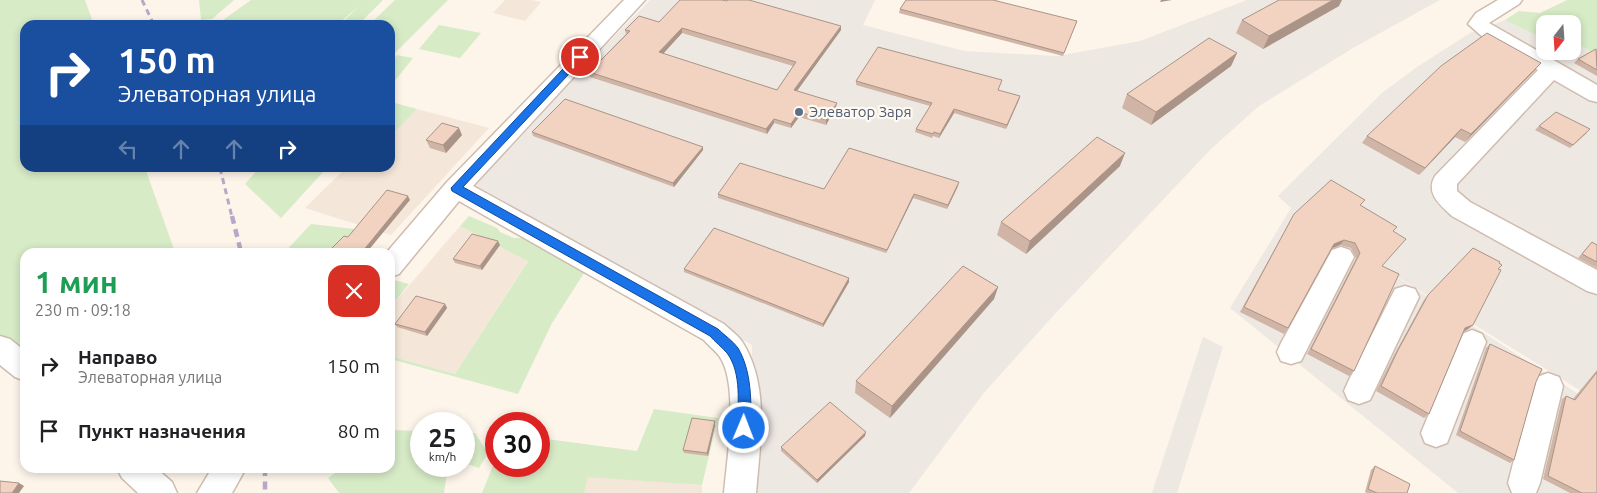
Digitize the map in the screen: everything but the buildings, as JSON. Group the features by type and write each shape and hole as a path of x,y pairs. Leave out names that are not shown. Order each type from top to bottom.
{"street":[{"path":"395,261 456,188 635,0"},
{"path":"1597,95 1552,69 1444,182 1444,195 1462,209 1597,283"},
{"path":"456,188 714,332 732,351 740,370 744,393 740,493"},
{"path":"1291,352 1341,257"},
{"path":"1359,391 1405,297"},
{"path":"1436,433 1472,342"},
{"path":"0,348 20,364"},
{"path":"1524,483 1548,386"},
{"path":"139,473 161,493"},
{"path":"212,493 226,473"}],"lane":[{"path":"1512,0 1483,17 1478,24 1491,34 1552,69"}],"shaded area":[{"path":"505,0 541,2 525,21 493,13"},
{"path":"650,0 875,0 863,25 964,51 1057,56 1140,41 1247,0 1440,0 1353,48 1259,106 1211,149 1054,315 983,394 909,493 749,493 752,345 470,185 602,44 610,41"},
{"path":"1505,20 1536,34 1536,60 1581,60 1581,46 1597,55 1597,401 1380,266 1597,406 1597,493 1458,493 1230,308 1291,208 1278,196 1382,93 1417,67 1470,33"},
{"path":"417,109 489,128 391,235 305,208 342,172 395,172 395,132"},
{"path":"460,226 528,260 455,374 395,357 395,302"},
{"path":"1203,337 1223,347 1177,493 1152,493"},
{"path":"588,476 702,485 702,493 584,493"}],"green space":[{"path":"0,0 85,0 92,20 20,20 20,172 146,172 174,248 20,248 20,348 0,334"},
{"path":"199,0 234,0 212,19 201,20"},
{"path":"251,0 383,0 363,20 345,20 359,6 343,20 223,20"},
{"path":"395,0 448,0 396,52 395,20 374,20"},
{"path":"1567,0 1597,0 1597,55 1581,46 1581,15 1536,15 1535,35 1505,20 1519,11 1540,13"},
{"path":"439,25 481,33 460,58 419,49"},
{"path":"397,55 413,58 395,81 395,58"},
{"path":"395,103 417,109 395,132"},
{"path":"256,172 323,172 281,218 245,184"},
{"path":"469,216 497,228 500,232 514,238 524,238 586,270 552,323 518,394 395,360 395,357 455,374 528,261 460,226"},
{"path":"311,224 363,230 348,248 289,248"},
{"path":"395,280 409,284 395,302"},
{"path":"654,409 718,418 702,485 588,477 584,493 482,493 488,477 550,477 550,439 637,451"},
{"path":"395,430 410,431 410,477 446,477 444,493 339,493 328,478 335,473 395,473"},
{"path":"475,433 485,448 485,458 479,468 475,467"}],"railway":[{"path":"142,0 152,20"},
{"path":"221,172 232,217"},
{"path":"232,216 240,248"},
{"path":"265,473 265,493"}],"place":[{"name":"Элеватор Заря","path":"799,112"}],"route":[{"path":"580,57 456,188 714,332 732,351 740,370 744,393 744,428"}]}
